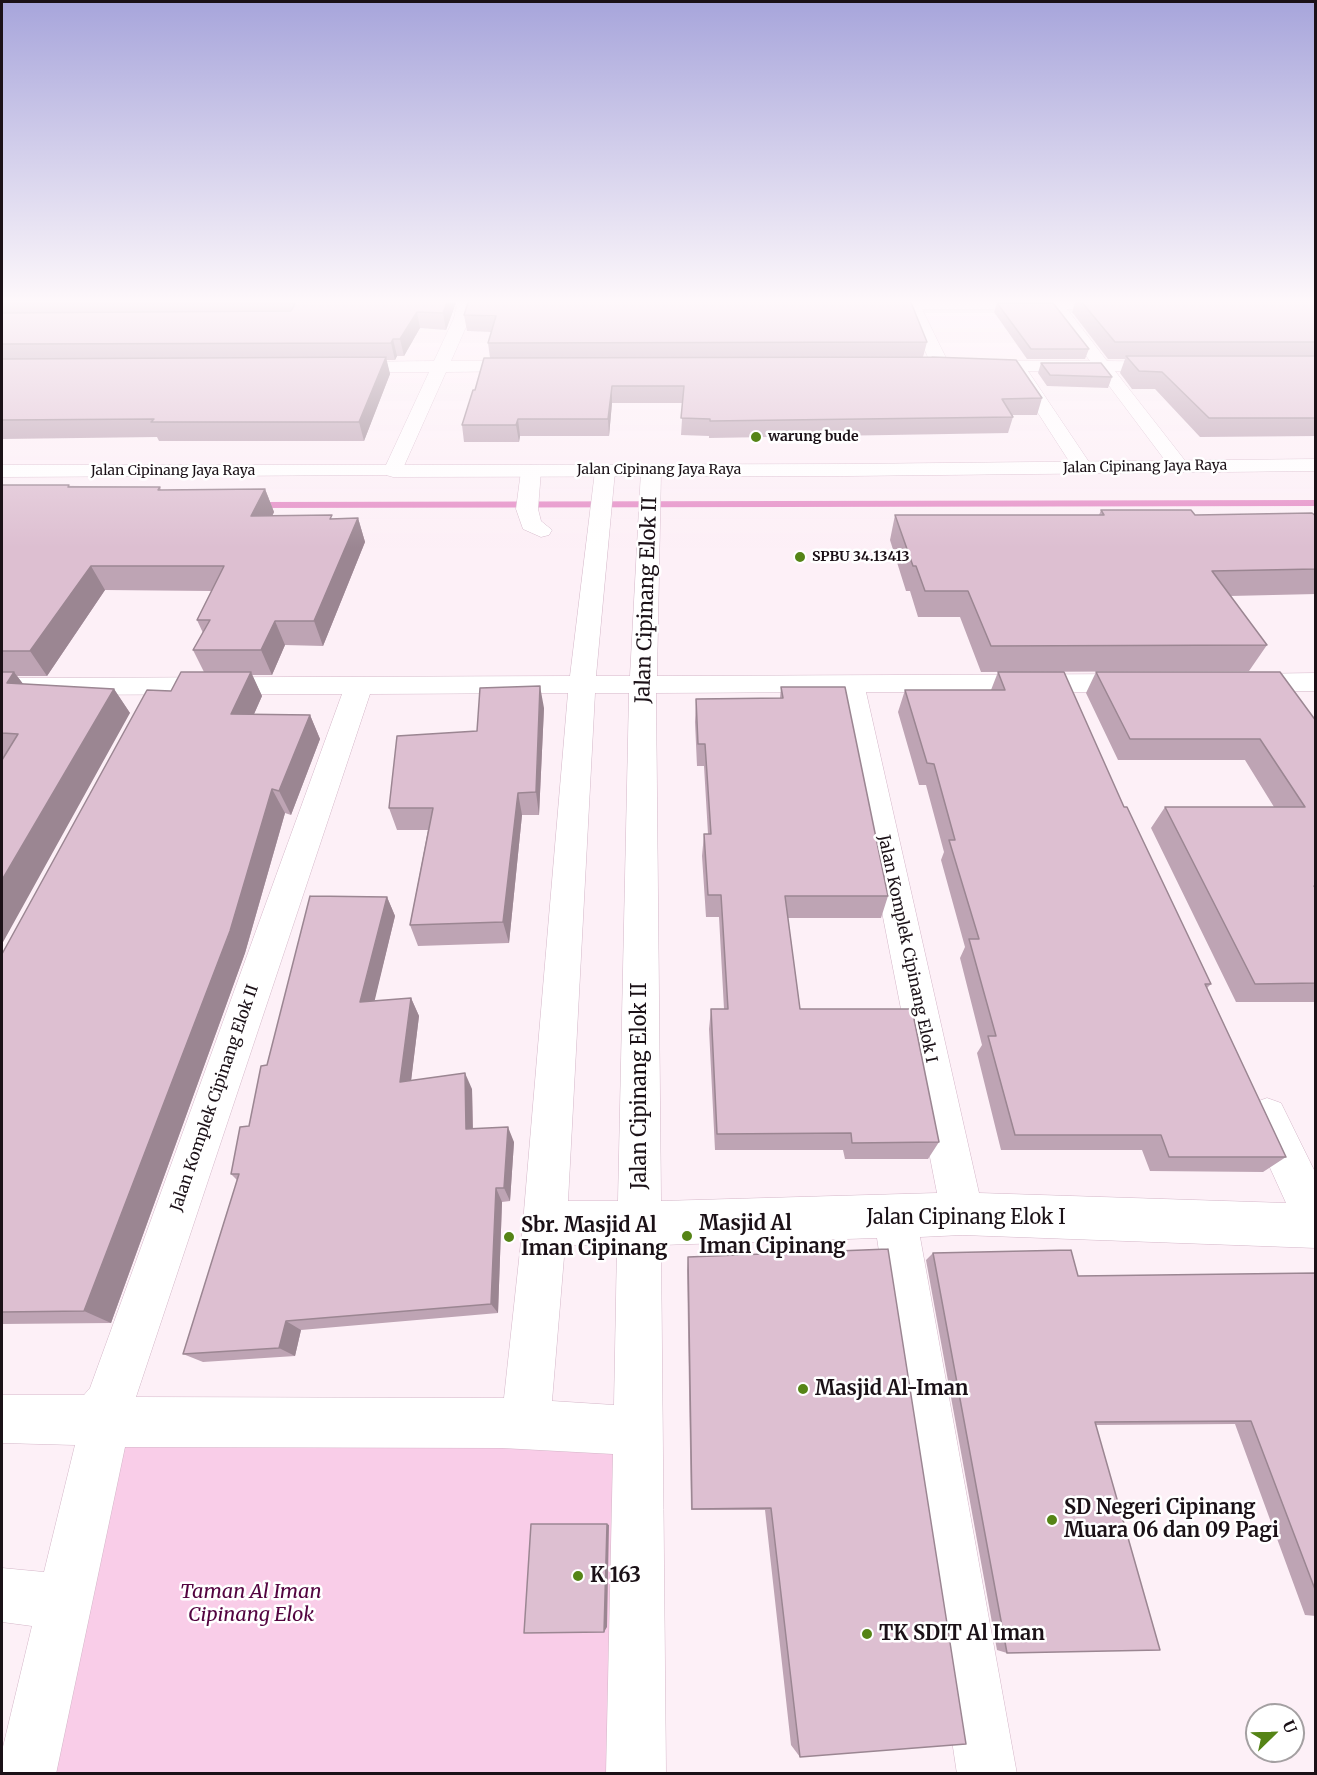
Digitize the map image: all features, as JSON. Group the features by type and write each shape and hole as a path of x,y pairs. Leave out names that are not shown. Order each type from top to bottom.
{"street":[{"path":"393,471 434,383"},
{"path":"1027,383 1083,468"},
{"path":"1115,383 1180,467"},
{"name":"Jalan Cipinang Jaya Raya","path":"2,471 393,471 529,478 604,473 650,485 1083,468 1316,465"},
{"path":"526,1423 544,1223 582,685 604,473"},
{"path":"529,478 527,509 531,524 541,530"},
{"name":"Jalan Cipinang Elok II","path":"636,1773 643,684 650,485"},
{"path":"1274,682 1292,708"},
{"path":"1216,683 1316,682"},
{"path":"1065,683 1080,716"},
{"path":"2,686 1158,683"},
{"name":"Jalan Komplek Cipinang Elok I","path":"851,684 962,1214"},
{"name":"Jalan Komplek Cipinang Elok II","path":"26,1773 66,1602 102,1418 109,1404 359,685"},
{"path":"144,717 161,686"},
{"path":"1255,1092 1316,1221"},
{"name":"Jalan Cipinang Elok I","path":"544,1223 640,1221 702,1223 962,1214 1316,1226"},
{"path":"895,1216 987,1773"},
{"path":"2,1419 526,1423 638,1431"},
{"path":"2,1595 66,1602"}],"green space":[{"name":"Taman Al Iman Cipinang Elok","path":"118,1432 623,1441 622,1773 30,1774"}],"building":[{"path":"2,383 375,383 359,422 151,422 154,419 2,420"},
{"path":"477,383 1032,383 1042,398 1002,399 1013,417 710,421 710,419 681,418 684,386 612,386 608,419 518,419 516,425 462,425 473,390"},
{"path":"1173,383 1316,383 1316,418 1209,418"},
{"path":"2,485 160,487 158,490 265,489 251,516 332,515 330,519 358,518 314,621 275,621 261,650 193,650 210,620 197,620 224,566 91,566 30,651 2,651"},
{"path":"1101,510 1191,510 1195,515 1312,513 1316,516 1316,569 1212,571 1267,645 991,646 968,591 925,591 916,566 913,566 895,515 1104,515"},
{"path":"2,672 14,672 7,683 114,689 2,880 2,760 18,734 2,733"},
{"path":"181,672 251,672 231,714 310,715 279,791 272,789 230,931 84,1311 2,1312 2,954 147,690 171,691"},
{"path":"998,672 1064,672 1124,807 1127,807 1211,984 1205,984 1286,1157 1169,1157 1161,1135 1015,1135 988,1036 996,1036 969,939 979,939 949,840 955,840 934,764 927,763 905,690 1005,690"},
{"path":"1096,672 1280,672 1316,721 1316,886 1314,886 1316,889 1316,983 1255,984 1165,807 1305,807 1260,739 1130,739"},
{"path":"540,686 536,792 518,793 503,922 410,925 433,808 389,808 397,736 477,731 480,688"},
{"path":"781,687 845,687 888,896 785,896 800,1009 912,1009 939,1142 852,1143 851,1133 717,1134 711,1009 728,1009 721,895 708,895 704,834 711,834 705,744 698,744 696,699 783,698"},
{"path":"310,896 387,897 360,1002 411,998 400,1082 465,1073 466,1129 508,1127 504,1188 496,1188 491,1304 286,1321 279,1348 183,1354 239,1174 231,1174 240,1127 249,1126 261,1066 267,1065"},
{"path":"888,1249 966,1744 800,1757 771,1508 692,1509 688,1257"},
{"name":"SD Negeri Cipinang Muara 06 dan 09 Pagi","path":"1071,1250 1078,1276 1316,1273 1316,1592 1251,1421 1095,1422 1160,1650 1007,1653 933,1253"},
{"name":"K 163","path":"531,1524 607,1524 604,1632 524,1633"}],"waterway":[{"path":"253,505 1316,503"}],"place":[{"name":"warung bude","path":"756,437"},
{"name":"SPBU 34.13413","path":"800,557"},
{"name":"Masjid Al Iman Cipinang","path":"687,1236"},
{"name":"Sbr. Masjid Al Iman Cipinang","path":"509,1237"},
{"name":"Masjid Al-Iman","path":"803,1389"},
{"name":"SD Negeri Cipinang Muara 06 dan 09 Pagi","path":"1052,1520"},
{"name":"K 163","path":"578,1576"},
{"name":"TK SDIT Al Iman","path":"867,1634"}]}
